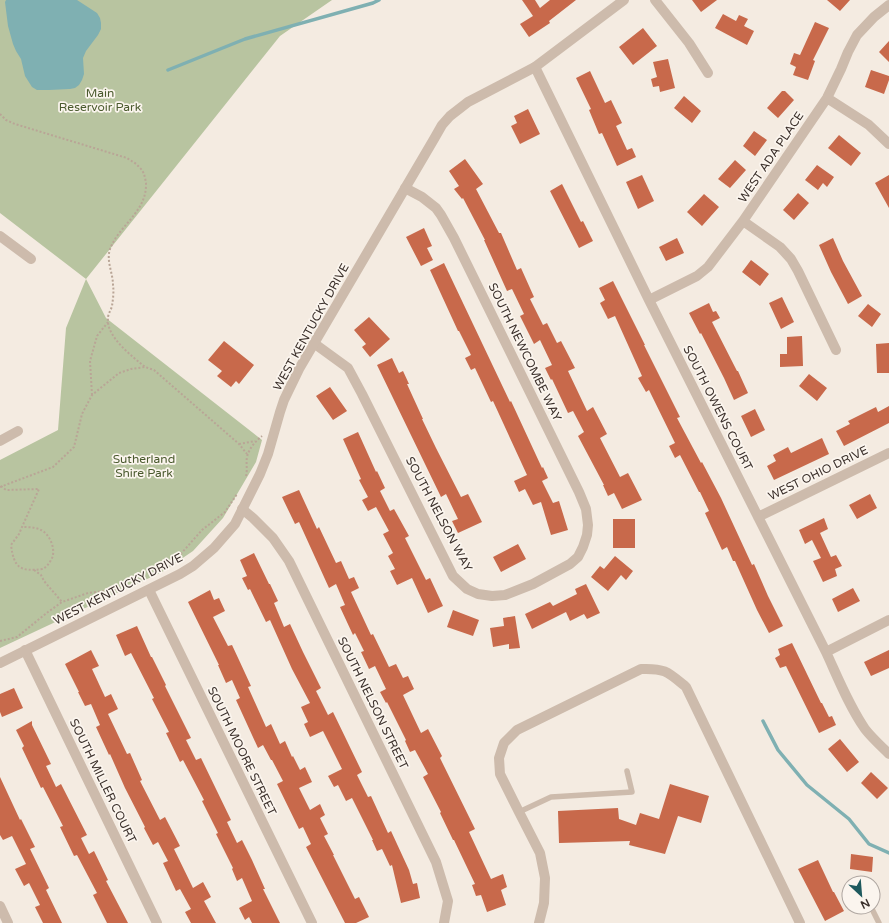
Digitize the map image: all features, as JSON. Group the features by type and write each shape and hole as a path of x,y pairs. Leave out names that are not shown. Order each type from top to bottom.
{"street":[{"name":"WEST KENTUCKY DRIVE","path":"0,663 180,574 204,558 214,548 235,524 255,486 265,462 285,398 299,369 442,125 450,116 468,102 535,68 624,0"},
{"path":"654,0 689,43 708,73"},
{"name":"WEST ADA PLACE","path":"649,300 697,276 708,267 743,221 827,98 857,35 874,17 889,5"},
{"name":"SOUTH OWENS COURT","path":"535,68 852,707 866,730 889,754"},
{"path":"827,98 869,125 889,144"},
{"name":"SOUTH NEWCOMBE WAY","path":"404,188 422,197 436,208 441,215 491,312 586,509 588,525 587,535 583,547"},
{"path":"743,221 780,247 791,260 798,271 836,350"},
{"path":"0,236 31,259"},
{"name":"SOUTH NELSON WAY","path":"315,344 348,368 453,576 467,589 478,594 492,596 505,595 533,584 570,564 578,557 583,547"},
{"path":"0,441 18,431"},
{"name":"WEST OHIO DRIVE","path":"758,517 889,453"},
{"name":"SOUTH NELSON STREET","path":"242,509 254,518 273,538 289,561 436,862 448,901 444,923"},
{"name":"SOUTH MOORE STREET","path":"149,590 312,923"},
{"path":"826,652 889,620"},
{"name":"SOUTH MILLER COURT","path":"25,650 157,923"},
{"path":"539,923 544,903 545,878 540,853 500,774 499,758 504,743 517,730 641,669 657,669 671,674 686,687 800,923"},
{"path":"0,906 8,923"}],"lane":[{"path":"519,812 551,797 632,792 627,771"}],"path":[{"path":"0,114 6,120 15,124 127,158 140,167 145,177 146,189 144,198 138,210 110,249 109,260 113,284 113,298 112,308 108,316 108,322 116,340 125,350 145,367 154,370 238,444 247,454 248,471 246,477"},
{"path":"92,395 90,361 97,336 108,322"},
{"path":"0,486 52,467 74,447 82,414 92,395 119,373 145,367"},
{"path":"238,444 256,441"},
{"path":"0,486 6,490 38,489 19,534 11,545 12,556 19,567 22,569 43,569"},
{"path":"165,569 171,566 202,530 226,513 240,490"},
{"path":"22,527 40,529 52,542 52,559 43,569 41,575"},
{"path":"34,570 41,575 44,581 62,602"},
{"path":"0,641 17,637 62,602 88,593 124,588 131,585"}],"green space":[{"name":"Main Reservoir Park","path":"0,0 332,0 280,36 86,279 0,213"},
{"name":"Sutherland Shire Park","path":"86,279 106,318 262,440 256,462 223,518 193,551 162,572 0,648 0,460 58,430 66,328"}],"water":[{"path":"6,0 77,0 97,13 100,18 101,29 83,58 84,74 79,85 70,89 49,90 37,90 32,87 25,76 21,59 13,44 8,26"}],"building":[{"path":"522,0 535,0 540,8 550,0 576,0 549,21 550,23 529,37 520,24 533,16"},
{"path":"692,0 717,0 701,12"},
{"path":"827,0 850,0 840,11"},
{"path":"723,14 736,21 739,15 748,19 744,26 754,31 747,45 715,28"},
{"path":"815,22 829,28 813,60 815,61 808,80 793,75 796,67 790,64 794,53 800,55"},
{"path":"643,28 657,46 633,65 619,47"},
{"path":"889,41 889,62 879,52"},
{"path":"668,59 675,88 660,92 659,86 653,87 651,79 657,77 653,62"},
{"path":"871,70 889,76 884,94 865,87"},
{"path":"590,71 605,103 611,100 622,123 616,126 627,150 632,148 636,157 617,166 602,133 599,134 589,110 591,109 576,78"},
{"path":"782,91 785,91 794,100 778,118 767,108"},
{"path":"684,96 701,111 692,123 674,108"},
{"path":"528,109 540,134 520,144 511,126 517,123 514,116"},
{"path":"754,131 767,140 755,156 743,146"},
{"path":"839,135 861,153 851,166 828,148"},
{"path":"465,159 483,184 476,189 499,233 501,233 517,270 521,268 534,297 530,299 543,325 547,323 557,343 561,341 575,368 568,371 587,411 593,407 607,434 600,438 620,477 628,473 642,500 622,509 614,493 608,496 604,485 578,436 584,432 573,411 568,413 552,379 551,380 545,368 552,365 540,340 534,344 520,316 524,314 512,289 507,291 485,240 463,198 462,199 454,189 459,186 449,171"},
{"path":"735,160 746,170 730,188 718,179"},
{"path":"817,165 834,177 827,187 823,183 818,190 805,180"},
{"path":"642,175 654,201 638,209 626,182"},
{"path":"889,175 889,208 875,183"},
{"path":"562,184 581,222 583,221 593,241 579,248 550,191"},
{"path":"798,193 809,203 794,220 783,210"},
{"path":"704,194 719,207 702,226 687,212"},
{"path":"424,228 432,246 427,248 433,260 421,266 406,237"},
{"path":"677,238 684,253 666,261 659,247"},
{"path":"833,238 843,261 862,296 848,304 819,245"},
{"path":"751,260 769,274 760,286 742,272"},
{"path":"444,263 548,478 542,481 553,503 559,501 568,530 551,535 541,502 533,505 525,489 519,492 514,481 527,475 493,401 491,402 475,368 471,370 465,358 471,355 458,331 430,270"},
{"path":"613,281 680,417 677,418 721,498 752,565 754,564 783,626 769,633 735,561 733,561 727,547 722,550 705,513 709,511 700,492 680,455 675,458 669,446 675,443 649,390 646,392 638,378 642,376 615,316 608,319 600,303 605,300 599,288"},
{"path":"782,297 794,322 781,329 769,303"},
{"path":"709,303 713,312 716,311 720,318 712,322 748,393 734,400 701,333 700,334 689,313"},
{"path":"868,304 881,314 872,327 858,316"},
{"path":"369,317 390,339 370,357 362,347 366,344 354,330"},
{"path":"802,336 803,366 780,367 780,354 787,354 787,337"},
{"path":"224,341 254,365 239,384 236,381 231,387 217,376 222,371 208,360"},
{"path":"889,343 889,373 877,373 876,344"},
{"path":"392,358 399,373 403,371 422,419 461,497 468,494 482,522 458,533 452,521 458,519 446,494 441,497 377,365"},
{"path":"809,374 827,388 817,401 799,386"},
{"path":"330,387 347,411 333,420 316,396"},
{"path":"889,406 889,423 844,446 836,431 850,424 848,421 876,407 878,412"},
{"path":"755,409 765,430 751,437 741,416"},
{"path":"358,432 385,488 380,491 390,511 394,509 409,536 405,538 426,580 430,578 443,606 428,613 412,578 397,585 390,571 395,569 388,556 393,553 383,534 389,531 376,507 368,511 362,500 368,497 359,480 361,479 343,439"},
{"path":"822,438 829,454 774,480 767,466 776,461 773,455 788,447 791,453"},
{"path":"299,490 317,529 319,527 336,563 341,561 349,579 354,577 359,588 351,592 371,635 373,634 389,667 396,664 403,678 408,676 414,689 403,695 421,733 428,729 442,756 440,758 475,829 469,832 491,879 503,874 507,887 501,890 506,905 487,912 481,895 476,896 472,885 475,884 423,777 428,774 415,750 410,752 405,741 406,740 387,702 386,703 380,692 386,689 375,666 369,669 361,652 364,651 355,633 353,635 340,607 345,605 336,584 329,588 299,522 295,524 282,497"},
{"path":"870,494 877,508 857,519 849,505"},
{"path":"824,518 828,529 820,533 831,557 836,555 842,566 835,569 837,576 823,582 813,561 821,558 812,540 805,544 799,530"},
{"path":"613,519 635,519 635,548 613,548"},
{"path":"518,544 526,559 501,572 493,557"},
{"path":"254,553 278,601 274,603 284,627 290,624 321,688 316,691 328,715 333,712 362,772 357,775 368,797 371,796 388,833 391,831 409,870 413,884 417,883 420,898 401,903 392,865 390,866 382,849 377,851 352,798 346,801 338,785 334,787 328,776 342,769 323,731 310,737 304,724 308,722 301,707 310,703 292,669 270,620 266,622 250,589 248,590 242,578 247,576 240,560"},
{"path":"615,556 633,571 626,580 621,575 608,591 591,577 600,566 604,569"},
{"path":"586,584 600,613 587,619 584,614 570,621 566,612 532,629 525,614 550,602 553,606 577,594 575,589"},
{"path":"853,588 860,601 838,612 832,599"},
{"path":"210,590 214,600 219,598 225,611 213,617 228,646 232,645 251,686 248,687 266,727 271,724 280,744 285,741 300,770 305,767 312,782 299,788 310,810 320,804 325,815 320,818 328,834 324,836 355,899 359,897 369,917 356,923 345,923 306,847 311,844 303,827 299,829 277,784 283,781 263,745 258,748 236,700 240,698 232,680 226,683 219,665 188,602"},
{"path":"453,610 479,620 473,636 447,627"},
{"path":"515,616 520,648 509,649 509,644 493,647 490,628 504,626 503,618"},
{"path":"137,626 191,738 186,740 196,760 201,758 231,820 227,822 237,843 242,840 265,889 263,889 280,923 252,923 249,917 245,920 239,908 252,901 242,878 237,881 232,869 233,868 216,834 218,833 202,801 204,800 183,760 180,762 166,733 169,732 152,699 154,698 131,653 125,656 116,635"},
{"path":"792,643 821,703 829,717 832,716 836,725 819,733 786,666 780,668 775,658 780,655 778,649"},
{"path":"91,650 99,666 92,669 105,697 111,694 118,709 108,714 127,754 130,753 142,780 140,781 160,820 165,817 180,846 174,849 193,888 203,882 211,897 204,901 216,923 191,923 185,912 191,909 180,889 176,891 163,863 168,861 158,842 153,845 144,828 145,827 96,727 100,725 91,704 85,706 65,664"},
{"path":"889,650 889,668 871,676 864,662"},
{"path":"14,688 23,708 2,717 0,712 0,694"},
{"path":"32,721 32,725 51,764 46,766 56,787 61,784 87,835 81,838 89,854 94,851 108,880 106,881 128,923 107,923 93,895 97,893 77,855 74,856 60,827 63,826 43,787 41,788 22,748 24,746 16,730"},
{"path":"840,739 859,762 847,772 828,749"},
{"path":"871,772 888,788 877,799 861,783"},
{"path":"0,777 20,820 21,819 35,847 30,849 49,888 46,890 62,923 43,923 35,907 40,905 29,883 24,886 15,869 26,864 12,836 3,840 0,835"},
{"path":"670,784 709,796 701,823 678,816 665,854 629,845 630,841 559,843 558,811 618,808 619,819 636,825 640,813 659,819"},
{"path":"851,854 873,857 872,872 850,869"},
{"path":"818,860 841,905 841,913 825,921 798,869"}],"waterway":[{"path":"168,70 245,39 373,3 379,0"},
{"path":"763,721 778,750 807,785 849,819 869,844 889,853"}]}
